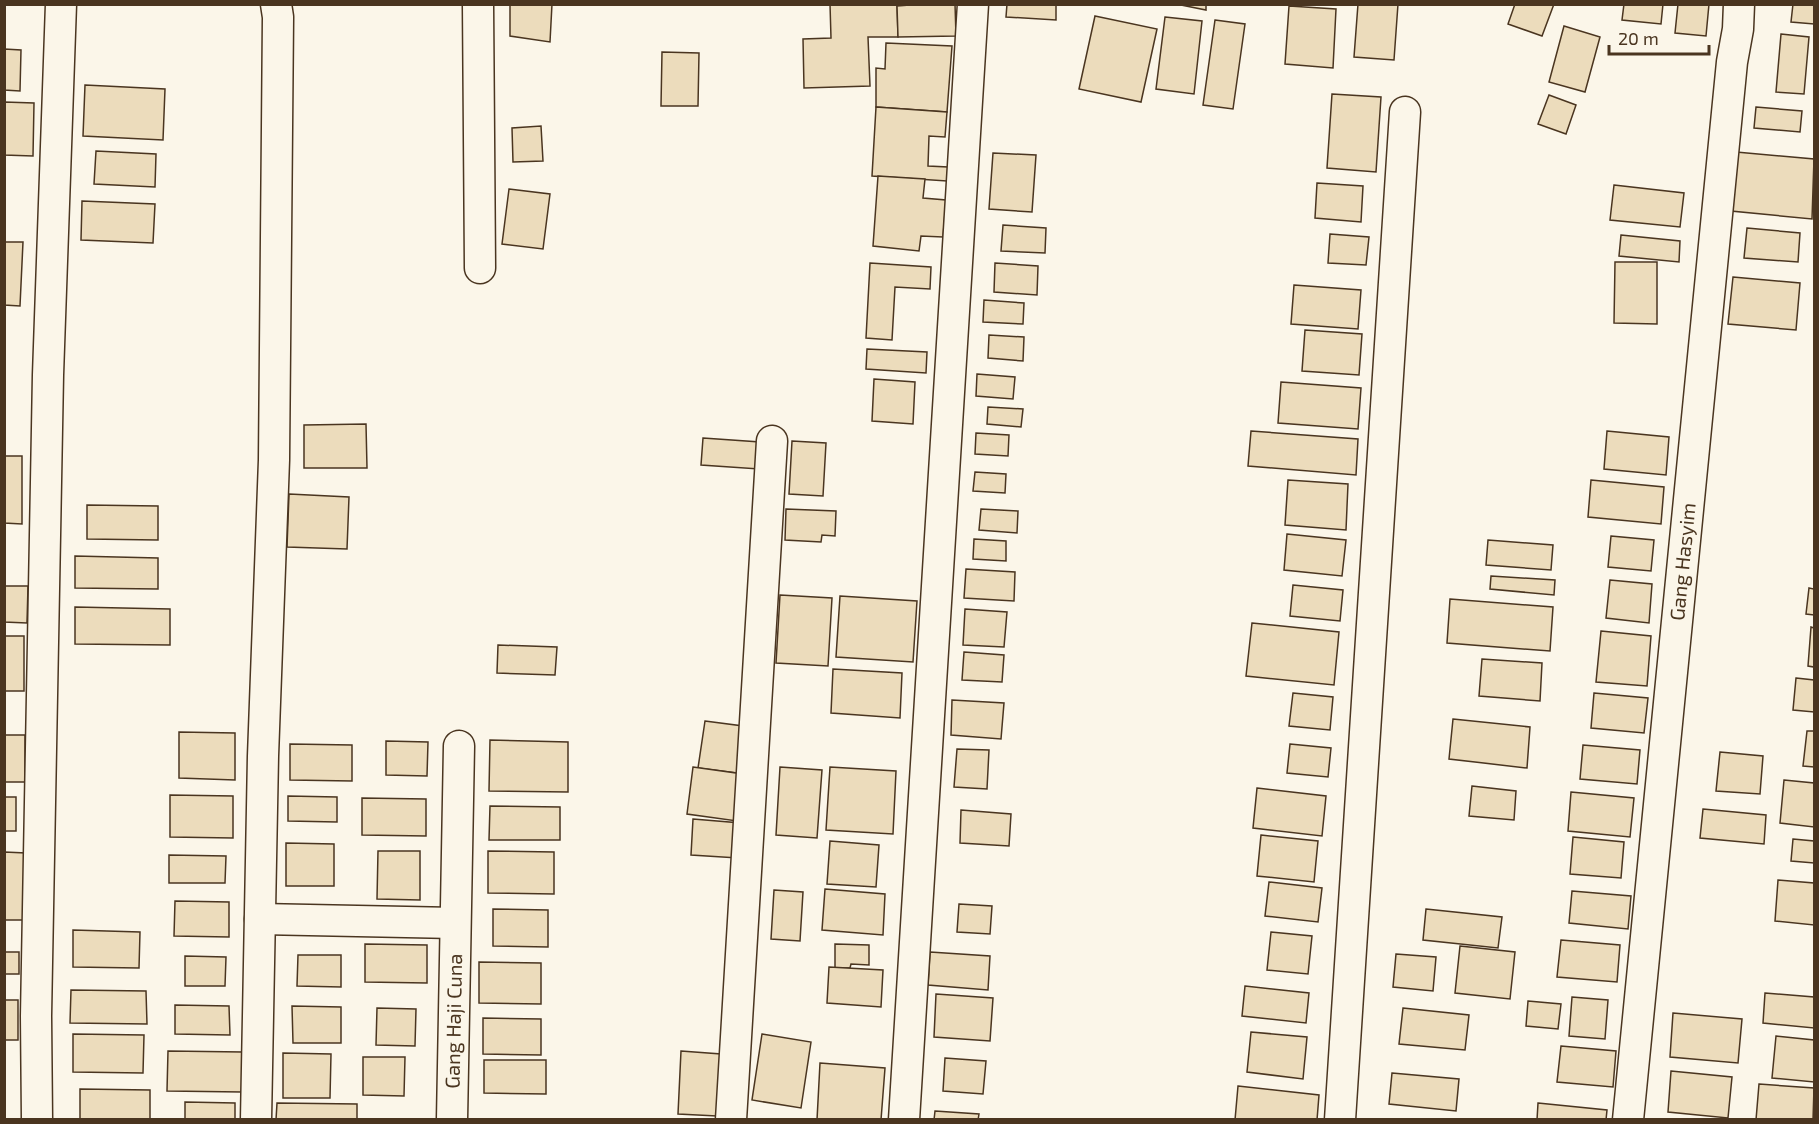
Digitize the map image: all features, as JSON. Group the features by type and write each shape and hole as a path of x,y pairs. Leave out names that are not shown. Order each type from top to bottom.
{"street":[{"path":"38,1119 36,1004 48,387 61,4"},
{"path":"256,1119 263,756 274,460 278,17 276,4"},
{"path":"478,4 480,268"},
{"path":"904,1119 973,4"},
{"name":"Gang Hasyim","path":"1628,1119 1739,4"},
{"path":"1340,1119 1405,112"},
{"path":"731,1119 772,441"},
{"name":"Gang Haji Cuna","path":"452,1119 459,746"},
{"path":"260,919 455,923"}],"building":[{"path":"510,4 552,4 550,42 510,36"},
{"path":"830,4 897,4 898,37 868,37 870,86 804,88 803,39 831,38"},
{"path":"955,4 956,36 898,37 897,6"},
{"path":"1007,4 1056,4 1056,20 1006,17"},
{"path":"1176,4 1206,4 1206,10"},
{"path":"1358,4 1398,4 1394,60 1354,57"},
{"path":"1515,4 1554,4 1542,36 1508,24"},
{"path":"1624,4 1663,4 1661,24 1622,20"},
{"path":"1678,4 1709,4 1706,36 1675,33"},
{"path":"1793,4 1814,4 1814,24 1791,22"},
{"path":"1289,6 1336,9 1333,68 1285,64"},
{"path":"1095,16 1157,29 1141,102 1079,89"},
{"path":"1165,17 1202,21 1194,94 1156,89"},
{"path":"1215,20 1245,24 1233,109 1203,105"},
{"path":"1564,26 1600,37 1585,92 1549,82"},
{"path":"1781,34 1809,37 1804,94 1776,92"},
{"path":"886,43 952,46 947,112 876,107 876,68 885,69"},
{"path":"4,49 21,50 20,91 4,90"},
{"path":"662,52 699,53 698,106 661,106"},
{"path":"85,85 165,89 163,140 83,136"},
{"path":"1332,94 1381,97 1376,172 1327,168"},
{"path":"1549,95 1576,105 1566,134 1538,124"},
{"path":"4,102 34,103 33,156 4,155"},
{"path":"876,107 947,112 945,137 929,136 928,166 948,167 947,181 872,176"},
{"path":"1756,107 1802,111 1800,132 1754,128"},
{"path":"541,126 543,161 513,162 512,128"},
{"path":"96,151 156,154 155,187 94,184"},
{"path":"1736,152 1814,159 1812,219 1731,211"},
{"path":"993,153 1036,155 1032,212 989,209"},
{"path":"878,176 925,179 923,198 946,200 943,237 921,236 919,251 873,246"},
{"path":"1317,183 1363,186 1361,222 1315,218"},
{"path":"1614,185 1684,193 1680,227 1610,220"},
{"path":"509,189 550,194 543,249 502,244"},
{"path":"82,201 155,204 153,243 81,240"},
{"path":"1003,225 1046,228 1045,253 1001,251"},
{"path":"1747,228 1800,233 1798,262 1744,258"},
{"path":"1330,234 1369,237 1366,265 1328,263"},
{"path":"1621,235 1680,241 1679,262 1619,256"},
{"path":"4,242 23,242 20,306 4,305"},
{"path":"1615,262 1657,262 1657,324 1614,323"},
{"path":"870,263 931,267 930,289 895,287 892,340 866,338"},
{"path":"995,263 1038,266 1037,295 994,292"},
{"path":"1733,277 1800,283 1796,330 1728,324"},
{"path":"1294,285 1361,290 1358,329 1291,324"},
{"path":"984,300 1024,303 1023,324 983,322"},
{"path":"1305,330 1362,334 1359,375 1302,371"},
{"path":"989,335 1024,337 1023,361 988,358"},
{"path":"867,349 927,352 926,373 866,369"},
{"path":"977,374 1015,377 1013,399 976,396"},
{"path":"874,379 915,382 913,424 872,421"},
{"path":"1281,382 1361,388 1358,429 1278,423"},
{"path":"988,407 1023,409 1021,427 987,424"},
{"path":"366,424 367,468 304,468 304,425"},
{"path":"1251,431 1358,439 1356,475 1248,466"},
{"path":"1607,431 1669,437 1666,475 1604,469"},
{"path":"976,433 1009,435 1008,456 975,454"},
{"path":"703,438 760,442 759,469 701,465"},
{"path":"792,441 826,443 823,496 789,494"},
{"path":"4,456 22,456 22,524 4,523"},
{"path":"975,472 1006,474 1005,493 973,491"},
{"path":"1288,480 1348,484 1346,530 1285,525"},
{"path":"1591,480 1664,487 1661,524 1588,517"},
{"path":"289,494 349,497 347,549 287,547"},
{"path":"87,505 158,506 158,540 87,539"},
{"path":"786,509 836,511 835,536 822,535 821,542 785,540"},
{"path":"981,509 1018,511 1017,533 979,530"},
{"path":"1287,534 1346,540 1342,576 1284,570"},
{"path":"1611,536 1654,540 1651,571 1608,567"},
{"path":"974,539 1006,541 1006,561 973,559"},
{"path":"1488,540 1553,545 1551,570 1486,565"},
{"path":"75,556 158,558 158,589 75,588"},
{"path":"966,569 1015,572 1014,601 964,598"},
{"path":"1491,576 1555,580 1554,595 1490,589"},
{"path":"1610,580 1652,584 1649,623 1606,618"},
{"path":"1293,585 1343,590 1340,621 1290,616"},
{"path":"4,586 28,586 27,623 4,622"},
{"path":"1809,588 1814,589 1814,615 1806,614"},
{"path":"780,595 832,598 828,666 776,663"},
{"path":"840,596 917,601 913,662 836,657"},
{"path":"1450,599 1553,607 1550,651 1447,643"},
{"path":"75,607 170,609 170,645 75,644"},
{"path":"965,609 1007,612 1004,647 963,645"},
{"path":"1252,623 1339,632 1334,685 1246,676"},
{"path":"1811,627 1814,628 1814,667 1808,666"},
{"path":"1601,631 1651,636 1647,686 1596,682"},
{"path":"4,636 24,636 24,691 4,691"},
{"path":"498,645 557,647 555,675 497,673"},
{"path":"964,652 1004,655 1002,682 962,680"},
{"path":"1482,659 1542,663 1540,701 1479,696"},
{"path":"833,669 902,673 900,718 831,713"},
{"path":"1796,678 1814,680 1814,712 1793,710"},
{"path":"1293,693 1333,697 1330,730 1289,726"},
{"path":"1594,693 1648,698 1644,733 1591,728"},
{"path":"952,700 1004,703 1001,739 951,735"},
{"path":"1453,719 1530,727 1527,768 1449,759"},
{"path":"705,721 743,726 737,773 698,768"},
{"path":"1807,731 1814,731 1814,767 1803,766"},
{"path":"179,732 235,733 235,780 179,778"},
{"path":"4,735 25,735 25,782 4,782"},
{"path":"490,740 568,742 568,792 489,791"},
{"path":"386,741 428,742 427,776 386,775"},
{"path":"290,744 352,745 352,781 290,780"},
{"path":"1290,744 1331,748 1328,777 1287,773"},
{"path":"1583,745 1640,750 1637,784 1580,779"},
{"path":"957,749 989,750 987,789 954,787"},
{"path":"1720,752 1763,756 1760,794 1716,791"},
{"path":"693,767 743,774 737,821 687,814"},
{"path":"780,767 822,770 817,838 776,835"},
{"path":"830,767 896,771 893,834 826,830"},
{"path":"1784,780 1814,783 1814,827 1780,823"},
{"path":"1472,786 1516,791 1514,820 1469,816"},
{"path":"1257,788 1326,796 1322,836 1253,828"},
{"path":"1571,792 1634,798 1630,837 1568,831"},
{"path":"170,795 233,796 233,838 170,837"},
{"path":"288,796 337,797 337,822 288,821"},
{"path":"4,797 16,797 16,831 4,831"},
{"path":"362,798 426,799 426,836 362,835"},
{"path":"490,806 560,807 560,840 489,840"},
{"path":"1703,809 1766,815 1764,844 1700,838"},
{"path":"961,810 1011,814 1009,846 960,843"},
{"path":"693,819 741,823 738,858 691,855"},
{"path":"1261,835 1318,841 1314,882 1257,876"},
{"path":"1573,837 1624,842 1621,878 1570,874"},
{"path":"1793,839 1814,841 1814,863 1791,861"},
{"path":"830,841 879,845 876,887 827,884"},
{"path":"286,843 334,844 334,886 286,886"},
{"path":"378,851 420,851 420,900 377,899"},
{"path":"488,851 554,852 554,894 488,893"},
{"path":"4,852 26,853 26,920 4,920"},
{"path":"169,855 226,856 225,883 169,883"},
{"path":"1778,880 1814,883 1814,925 1775,921"},
{"path":"1269,882 1322,888 1318,922 1265,916"},
{"path":"825,889 885,894 883,935 822,930"},
{"path":"774,890 803,892 800,941 771,939"},
{"path":"1572,891 1631,896 1628,929 1569,923"},
{"path":"175,901 229,902 229,937 174,936"},
{"path":"959,904 992,906 990,934 957,932"},
{"path":"493,909 548,910 548,947 493,946"},
{"path":"1426,909 1502,917 1498,948 1423,940"},
{"path":"73,930 140,932 139,968 73,967"},
{"path":"1271,932 1312,936 1308,974 1267,970"},
{"path":"1561,940 1620,945 1617,982 1557,977"},
{"path":"365,944 427,945 427,983 365,982"},
{"path":"835,944 869,945 869,965 851,964 850,968 835,968"},
{"path":"1460,946 1515,952 1510,999 1455,993"},
{"path":"4,952 19,952 19,974 4,974"},
{"path":"930,952 990,956 988,990 928,985"},
{"path":"1396,954 1436,957 1433,991 1393,987"},
{"path":"298,955 341,955 341,987 297,986"},
{"path":"185,956 226,957 225,986 185,986"},
{"path":"479,962 541,963 541,1004 479,1003"},
{"path":"829,967 883,970 881,1007 827,1003"},
{"path":"1245,986 1309,993 1306,1023 1242,1016"},
{"path":"71,990 146,991 147,1024 70,1023"},
{"path":"1765,993 1814,997 1814,1028 1763,1023"},
{"path":"936,994 993,998 990,1041 934,1037"},
{"path":"1572,997 1608,1000 1605,1039 1569,1036"},
{"path":"4,1000 18,1000 18,1040 4,1040"},
{"path":"1528,1001 1561,1004 1558,1029 1526,1026"},
{"path":"175,1005 229,1006 230,1035 175,1034"},
{"path":"292,1006 341,1007 341,1043 293,1043"},
{"path":"377,1008 416,1009 415,1046 376,1045"},
{"path":"1403,1008 1469,1015 1465,1050 1399,1044"},
{"path":"1673,1013 1742,1019 1738,1063 1670,1057"},
{"path":"483,1018 541,1019 541,1055 483,1054"},
{"path":"1251,1032 1307,1037 1303,1079 1247,1072"},
{"path":"73,1034 144,1035 143,1073 73,1072"},
{"path":"762,1034 811,1042 801,1108 752,1100"},
{"path":"1776,1036 1814,1040 1814,1082 1772,1078"},
{"path":"1561,1046 1616,1051 1613,1087 1557,1082"},
{"path":"168,1051 243,1052 242,1092 167,1091"},
{"path":"681,1051 721,1054 717,1116 678,1114"},
{"path":"283,1053 331,1054 330,1098 283,1098"},
{"path":"363,1057 405,1057 404,1096 363,1095"},
{"path":"945,1058 986,1061 983,1094 943,1091"},
{"path":"484,1060 546,1060 546,1094 484,1093"},
{"path":"820,1063 885,1068 881,1120 817,1120"},
{"path":"1671,1071 1732,1077 1728,1118 1668,1112"},
{"path":"1392,1073 1459,1079 1456,1111 1389,1104"},
{"path":"1759,1084 1814,1088 1813,1120 1756,1120"},
{"path":"1238,1086 1319,1095 1317,1120 1235,1120"},
{"path":"80,1089 150,1090 150,1120 80,1120"},
{"path":"185,1102 235,1103 235,1120 185,1120"},
{"path":"277,1103 357,1104 357,1120 276,1120"},
{"path":"1538,1103 1607,1110 1606,1120 1537,1120"},
{"path":"935,1111 979,1114 978,1120 934,1120"}]}
